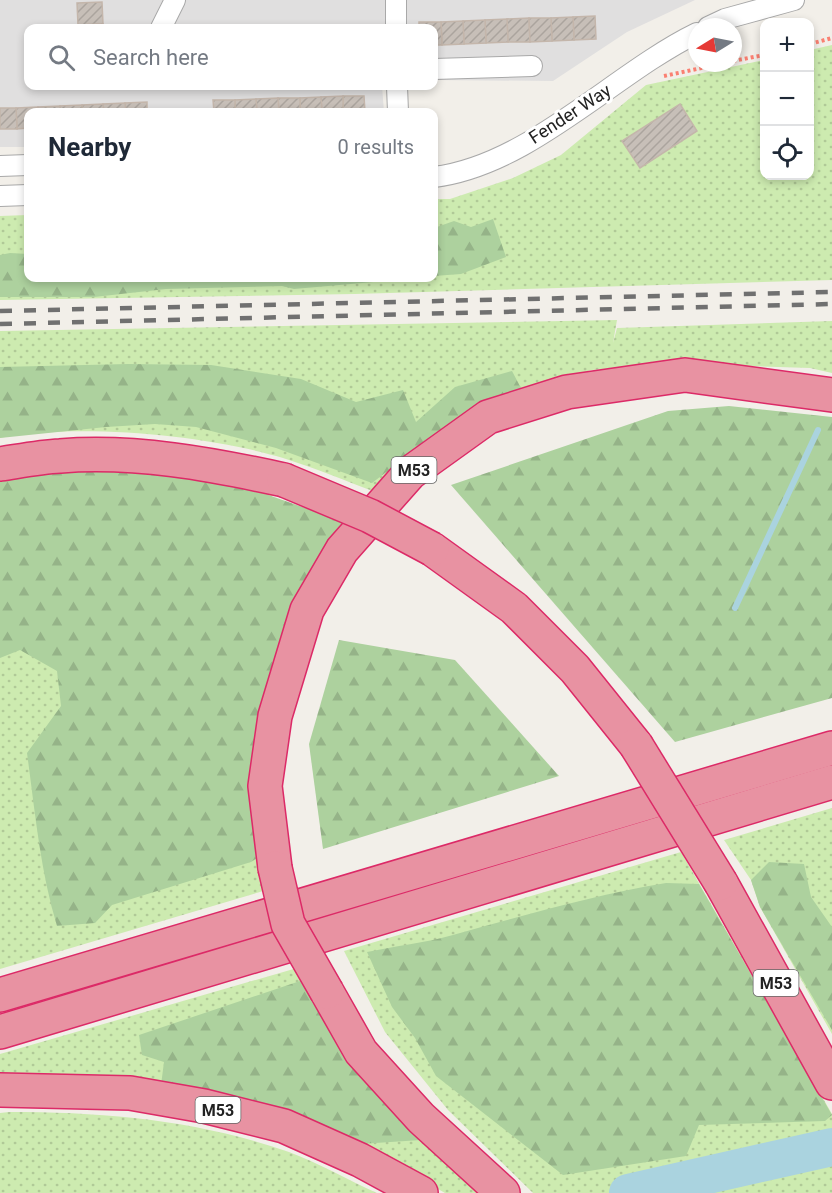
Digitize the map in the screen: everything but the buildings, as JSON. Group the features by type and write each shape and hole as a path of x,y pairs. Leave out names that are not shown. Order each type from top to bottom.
{"highway":[{"name":"M53","path":"503,1193 421,1118 361,1052 288,924 275,868 265,786 275,716 307,610 342,550 410,473 488,417 567,392 685,375 832,395"},
{"name":"M53","path":"0,464 59,456 138,456 211,464 284,480 370,516 432,549 514,608 575,669 636,745 721,884 832,1083"},
{"path":"0,995 832,748"},
{"path":"0,1032 832,782"},
{"name":"M53","path":"0,1090 130,1093 204,1106 284,1126 360,1160 421,1193"}],"street":[{"path":"163,24 175,0"},
{"path":"396,0 396,24"},
{"path":"728,18 794,0"},
{"name":"Fender Way","path":"438,176 467,169 517,148 578,111 688,37"},
{"path":"438,69 532,66"},
{"path":"397,90 398,108"},
{"path":"0,166 24,165"},
{"path":"0,196 24,195"}],"path":[{"path":"814,43 832,38"},
{"path":"742,60 760,56"}],"shaded area":[{"path":"0,0 695,0 627,32 553,81 438,80 438,24 24,24 24,90 382,90 384,108 24,108 24,147 0,147"}],"green space":[{"path":"832,45 832,280 355,294 0,300 0,216 24,215 24,282 438,282 438,199 450,199 513,178 561,155 646,85 707,72 742,72 742,65 760,61 760,180 814,180 814,49"},
{"path":"493,219 506,257 461,274 438,276 438,227 454,221 471,227"},
{"path":"24,254 24,282 374,282 294,289 282,286 166,289 94,297 0,297 0,255"},
{"path":"617,320 613,343 617,328 832,321 832,373 810,368 687,364 591,370 523,392 378,493 283,458 217,443 104,432 31,434 0,438 0,331"},
{"path":"211,365 301,379 356,402 403,390 416,422 455,387 512,371 523,392 424,443 372,483 276,448 196,427 155,424 0,438 0,367"},
{"path":"729,406 832,417 832,698 675,742 451,485 668,411"},
{"path":"80,470 217,477 348,523 304,597 263,854 251,862 112,905 95,923 57,926 42,862 27,753 61,706 57,671 20,650 0,658 0,478"},
{"path":"0,478 272,494 277,666 270,889 0,969"},
{"path":"339,640 455,660 559,776 323,849 309,744"},
{"path":"832,808 832,1034 760,907 751,880 724,840"},
{"path":"681,852 832,1114 832,1193 533,1193 448,1110 385,1032 344,951"},
{"path":"769,862 804,864 811,897 832,927 832,1030 760,907 751,880"},
{"path":"666,883 699,884 832,1115 825,1121 699,1125 686,1156 563,1175 436,1076 415,1038 392,1007 367,952 442,938 532,913"},
{"path":"297,968 480,1193 445,1193 360,1144 0,1080 0,1054"},
{"path":"303,980 421,1140 360,1144 161,1085 164,1062 142,1055 139,1035"},
{"path":"0,1113 116,1116 220,1132 289,1152 377,1193 0,1193"}],"waterway":[{"path":"735,608 818,430"},
{"path":"628,1193 832,1147"}],"railway":[{"path":"0,311 832,292"},
{"path":"0,324 832,304"}]}
